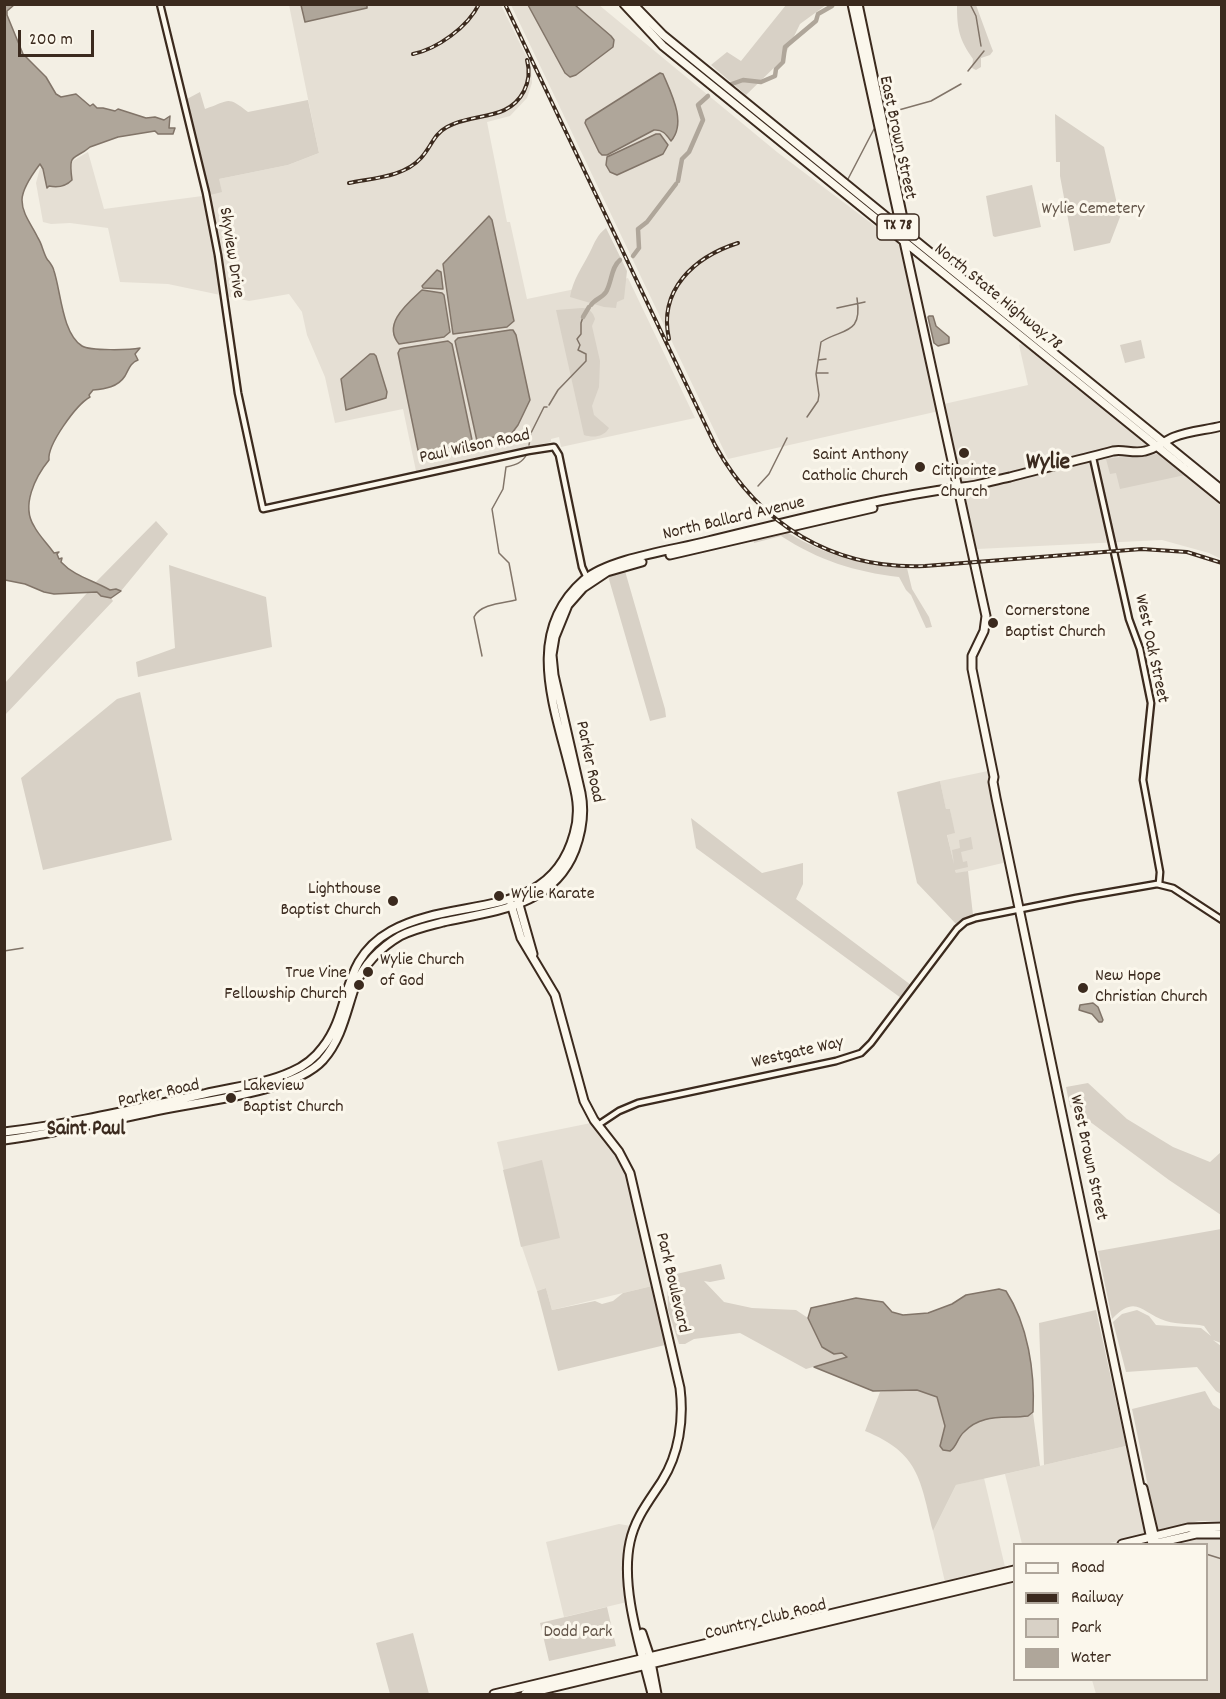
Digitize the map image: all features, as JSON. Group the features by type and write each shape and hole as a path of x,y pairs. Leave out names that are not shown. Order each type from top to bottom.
{"main road":[{"name":"North State Highway 78","path":"624,4 663,46 904,237 971,286 1162,446"},
{"name":"North State Highway 78","path":"633,4 663,35 885,217 922,256 1147,439 1162,446"},
{"name":"East Brown Street","path":"852,4 960,488"},
{"name":"East Brown Street","path":"858,4 866,60 896,210 912,262 912,277"},
{"path":"885,217 893,216 896,210"},
{"path":"912,262 914,257 922,256"},
{"path":"971,286 969,281 975,277"},
{"path":"1103,455 1143,456 1175,436 1221,428"},
{"path":"1103,455 1117,451 1147,451 1221,428"},
{"path":"1147,439 1149,444 1147,451"},
{"path":"1176,452 1174,445 1177,440"},
{"name":"TX 78","path":"1162,446 1176,452 1221,490"},
{"name":"TX 78","path":"1162,446 1221,499"},
{"name":"North Ballard Avenue","path":"588,580 641,562 1103,455"},
{"name":"West Brown Street","path":"960,488 986,616 984,631 972,656 972,669 995,779 993,782 1022,908 1153,1541"},
{"name":"Parker Road","path":"4,1140 120,1119 265,1088 297,1077 318,1064 330,1051 343,1028 359,977 371,959 383,948 413,930 541,894 562,873 572,857 581,830 582,797 554,675 552,655 555,637 568,605 588,580"},
{"name":"Parker Road","path":"4,1132 108,1115 290,1073 306,1063 327,1041 335,1026 353,973 363,956 377,940 413,921 515,903"},
{"name":"Park Boulevard","path":"515,903 520,938 555,995 579,1088 587,1107 620,1152 631,1177 681,1395 680,1432 669,1467 641,1512 631,1536 627,1573 633,1613 648,1661"},
{"name":"West Brown Street","path":"1056,1075 1075,1153 1136,1473 1153,1541"},
{"path":"1068,1136 1070,1136 1075,1153"},
{"path":"1136,1473 1143,1486"},
{"path":"1153,1541 1188,1528 1221,1527"},
{"path":"1138,1543 1196,1534 1221,1534"},
{"path":"795,1626 1013,1570"},
{"name":"Country Club Road","path":"494,1695 1013,1577"},
{"path":"648,1661 652,1695"},
{"path":"648,1661 657,1695"},
{"name":"Country Club Road","path":"525,1695 577,1678"}],"street":[{"name":"Skyview Drive","path":"160,4 206,193 218,255 238,393 263,508"},
{"name":"Paul Wilson Road","path":"263,508 554,447 559,455 582,567 588,580"},
{"name":"West Oak Street","path":"1093,458 1131,628 1140,649 1151,702 1143,780 1160,872 1159,884"},
{"name":"Westgate Way","path":"598,1125 619,1111 638,1103 836,1061 861,1053 957,929 965,922 1022,908 1159,884"},
{"path":"1159,884 1173,888 1221,920"}],"shaded area":[{"path":"289,5 501,5 531,66 532,83 527,98 510,116 487,122 507,222 510,222 527,299 628,278 695,418 561,447 559,437 551,439 551,442 416,471 403,409 335,423 325,377 307,335 302,312 289,294 249,301 168,284 120,282 108,228 43,222 36,183 40,168 71,162 88,152 104,209 210,195 219,179 288,165 319,153"},
{"path":"511,5 599,5 777,152 900,245 939,411 728,459"},
{"path":"1024,343 1221,501 1221,559 1209,553 1162,540 977,549 944,404 1028,385 1019,345"},
{"path":"988,771 1007,862 956,874 947,834 954,833 950,809 946,810 940,781"},
{"path":"591,1123 614,1152 625,1173 652,1286 552,1310 546,1288 537,1291 522,1247 497,1142"},
{"path":"1126,1446 1145,1533 1143,1536 1110,1543 1022,1543 1005,1474"},
{"path":"984,1478 1005,1567 945,1582 933,1531 956,1485"},
{"path":"619,1524 631,1526 623,1563 627,1602 564,1617 546,1542"},
{"path":"1206,1536 1221,1536 1221,1694 1096,1694 1092,1681 1208,1681 1208,1543 1166,1543"}],"green space":[{"path":"786,5 826,5 800,24 783,59 746,95 711,65 727,52 741,61"},
{"path":"957,5 976,5 993,51 990,55 981,58 981,67 976,70 972,68 973,59 960,34"},
{"path":"200,92 205,109 231,101 248,112 308,100 319,153 288,165 219,179 222,192 210,195 187,99"},
{"name":"Wylie Cemetery","path":"1055,114 1104,147 1120,217 1110,243 1074,251 1060,176 1060,162 1056,162"},
{"path":"1032,185 1041,227 993,236 986,196"},
{"path":"606,228 627,271 624,299 617,302 616,308 604,307 570,297 573,285 596,239"},
{"path":"582,308 590,311 595,319 592,326 600,361 599,387 592,406 594,415 609,428 601,435 595,436 584,435 556,310"},
{"path":"1141,340 1145,358 1125,363 1120,345"},
{"path":"1160,453 1185,472 1185,475 1120,489 1116,473 1110,474 1106,459 1146,456"},
{"path":"156,521 168,534 121,591 110,590 96,582"},
{"path":"782,529 827,552 842,557 874,565 907,568 912,589 929,617 932,627 926,628 911,595 899,577 837,564 781,536 754,543 753,538"},
{"path":"169,565 266,597 272,647 138,677 136,662 175,648"},
{"path":"625,571 665,709 666,717 650,721 608,576"},
{"path":"97,592 113,601 5,715 4,684 87,593"},
{"path":"140,692 172,840 43,870 21,778 117,699"},
{"path":"940,781 946,809 950,809 955,833 947,835 954,864 952,850 960,848 959,840 971,837 973,849 961,852 963,862 967,861 968,867 955,870 956,873 968,871 973,915 956,924 917,883 897,792"},
{"path":"691,818 762,873 803,863 803,884 796,899 911,985 901,998 696,848"},
{"path":"1088,1083 1127,1119 1173,1147 1210,1162 1221,1152 1221,1215 1070,1107 1066,1087"},
{"path":"542,1160 560,1238 521,1247 503,1170"},
{"path":"1221,1229 1221,1343 1213,1340 1221,1346 1221,1394 1197,1367 1126,1372 1113,1322 1122,1314 1137,1310 1149,1316 1156,1325 1201,1328 1211,1336 1204,1326 1166,1321 1134,1306 1121,1311 1112,1319 1098,1251"},
{"path":"721,1264 725,1279 704,1281 724,1302 752,1308 796,1310 808,1318 822,1347 847,1357 806,1369 740,1333 694,1339 685,1344 679,1344 668,1310 667,1276"},
{"path":"652,1286 665,1345 558,1371 537,1291 546,1288 552,1310 595,1301 602,1304 613,1301 623,1293"},
{"path":"1096,1310 1126,1446 1044,1465 1039,1323"},
{"path":"917,1389 937,1397 945,1426 940,1446 958,1438 977,1421 991,1417 1028,1416 1033,1413 1040,1466 956,1485 933,1531 920,1482 907,1459 883,1439 865,1431 880,1392"},
{"path":"1205,1391 1213,1405 1221,1410 1221,1521 1199,1521 1157,1530 1132,1409"},
{"name":"Dodd Park","path":"607,1607 616,1646 549,1661 540,1623"},
{"path":"413,1633 429,1694 390,1694 376,1643"}],"water":[{"path":"4,5 14,5 7,11 7,15 23,54 46,77 56,94 61,97 76,94 90,106 93,104 97,108 115,111 118,109 146,118 155,117 164,120 170,116 169,128 175,128 173,134 158,134 155,131 118,137 90,147 74,158 71,165 72,180 62,186 47,188 40,164 24,191 22,200 28,219 53,268 66,322 75,340 86,348 93,349 140,348 135,354 138,360 131,365 119,383 93,390 90,397 77,408 57,436 49,460 35,483 29,501 30,518 34,526 54,553 59,552 57,554 59,559 62,558 61,562 84,578 110,590 121,591 111,598 101,596 97,592 54,594 5,580"},
{"path":"301,5 367,5 367,8 305,22"},
{"path":"528,5 575,5 611,36 614,40 613,47 570,77 565,73"},
{"path":"660,73 663,74 676,108 678,126 676,134 671,141 664,132 654,130 607,155 602,155 585,123 586,120"},
{"path":"660,134 668,145 663,154 617,175 610,172 606,165 607,157"},
{"path":"489,216 492,220 514,321 507,327 453,334 443,264"},
{"path":"437,270 441,272 443,289 423,288 422,286"},
{"path":"422,290 444,295 450,332 444,337 399,344 394,337 395,322 398,315"},
{"path":"929,316 933,316 936,326 949,337 949,343 938,346 934,343"},
{"path":"513,330 530,400 512,433 477,441 455,341 458,338"},
{"path":"448,341 452,344 472,440 470,443 421,453 418,450 398,353 404,348"},
{"path":"370,354 376,356 387,392 386,398 346,410 341,379"},
{"path":"1093,1003 1098,1007 1102,1022 1099,1022 1092,1014 1079,1010 1080,1005"},
{"path":"999,1289 1006,1291 1014,1304 1025,1334 1033,1381 1033,1412 1028,1416 994,1418 978,1422 962,1434 950,1451 943,1450 940,1446 945,1426 937,1397 917,1390 873,1391 814,1367 847,1357 842,1353 834,1354 822,1347 808,1318 811,1308 856,1298 883,1302 892,1312 903,1315 928,1313 952,1304 966,1295"}],"waterway":[{"path":"729,85 743,80 761,82 775,76 776,69 783,62 785,47 816,21 818,14 833,4"},
{"path":"970,4 976,16 981,46"},
{"path":"968,71 984,51"},
{"path":"888,113 931,101 961,84"},
{"path":"678,181 682,159 689,152 703,120 698,105 708,96"},
{"path":"848,179 874,129"},
{"path":"633,256 639,248 638,229 647,222 676,184"},
{"path":"591,305 606,292 620,260"},
{"path":"807,417 818,401 816,374 821,342 854,325 857,319 857,298"},
{"path":"837,308 865,302"},
{"path":"583,317 589,307"},
{"path":"549,405 558,390 586,361 586,354 578,350 580,345 577,339 581,334 583,317"},
{"path":"818,360 826,359"},
{"path":"817,373 828,373"},
{"path":"529,445 531,433 544,407 547,407"},
{"path":"758,486 769,474 787,438"},
{"path":"482,656 474,617 481,609 516,600 509,563 499,553 492,509 503,489 506,467 523,460 527,454"},
{"path":"4,951 23,948"},
{"path":"1208,1555 1222,1559"}],"railway":[{"path":"413,54 432,47 451,36 460,29 479,4"},
{"path":"505,4 715,445 733,473 754,498 777,519 802,537 830,551 860,560 892,565 925,566 1142,549 1187,552 1222,563"},
{"path":"349,183 388,176 406,169 421,158 436,137 447,127 457,122 509,108 517,101 526,87 529,72 527,60"},
{"path":"669,339 667,321 669,305 674,291 683,278 707,257 738,243"}],"place":[{"name":"Citipointe Church","path":"964,453"},
{"name":"Saint Anthony Catholic Church","path":"920,467"},
{"name":"Cornerstone Baptist Church","path":"993,623"},
{"name":"Wylie Karate","path":"499,896"},
{"name":"Lighthouse Baptist Church","path":"393,901"},
{"name":"Wylie Church of God","path":"368,972"},
{"name":"True Vine Fellowship Church","path":"359,985"},
{"name":"New Hope Christian Church","path":"1083,988"},
{"name":"Lakeview Baptist Church","path":"231,1098"}],"district":[{"name":"Wylie","path":"1048,465"},
{"name":"Saint Paul","path":"86,1131"}]}
